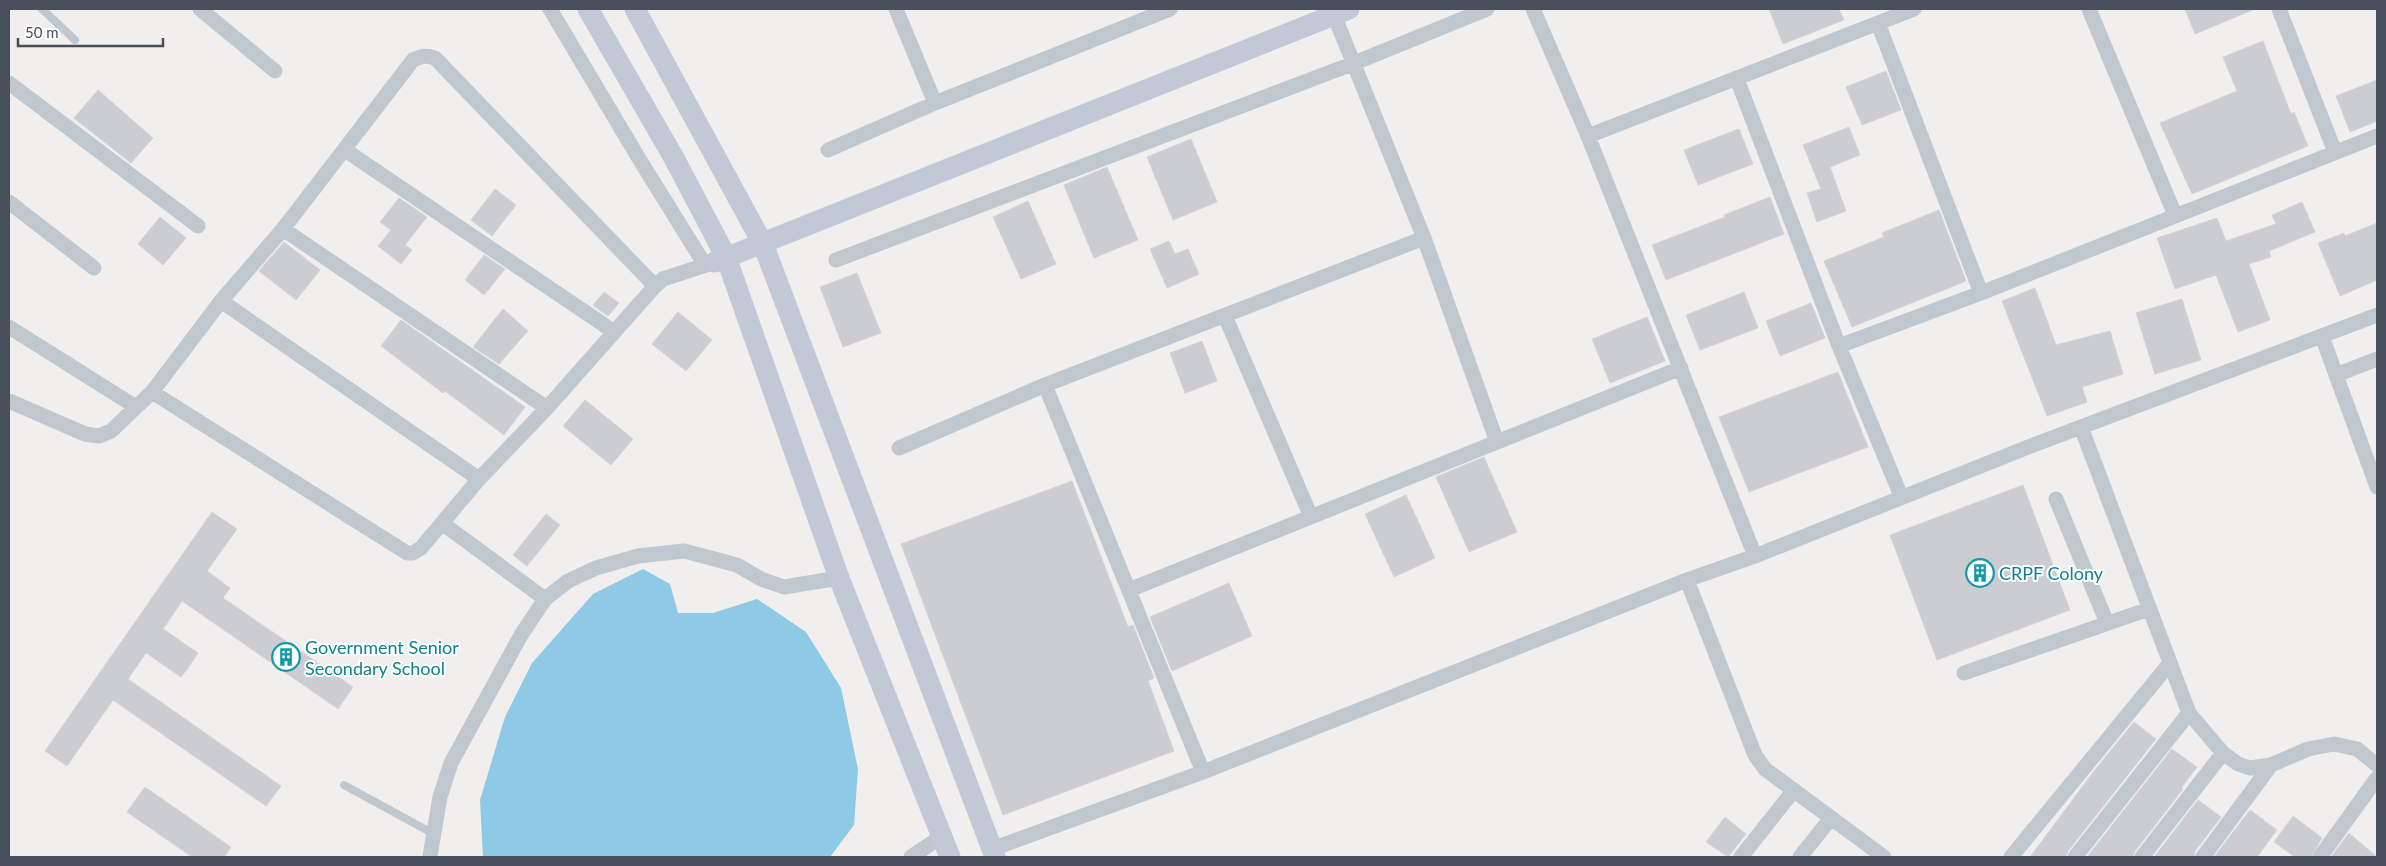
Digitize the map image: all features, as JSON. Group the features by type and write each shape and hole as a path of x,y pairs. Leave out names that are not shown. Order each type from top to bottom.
{"main road":[{"path":"588,9 674,158 950,857"},
{"path":"635,9 763,244 994,853"},
{"path":"715,261 763,244 1341,12"}],"street":[{"path":"200,9 275,71"},
{"path":"152,392 407,552 418,552 479,479 548,408 613,331 662,279 715,261 638,158 550,9"},
{"path":"896,9 936,103"},
{"path":"828,150 936,103 1170,9"},
{"path":"836,260 1352,64 1486,9"},
{"path":"1533,9 1588,136 1755,556"},
{"path":"1588,136 1914,9"},
{"path":"2089,9 2175,215"},
{"path":"2278,9 2335,152"},
{"path":"1341,12 1352,64 1424,238 1497,442"},
{"path":"1878,24 1981,293"},
{"path":"9,401 85,434 99,436 111,431 152,392 221,301 283,229 413,60 428,55 435,58 655,286"},
{"path":"1737,79 1839,346 1901,496"},
{"path":"9,83 198,226"},
{"path":"1839,346 1981,293 2377,136"},
{"path":"345,150 613,331"},
{"path":"9,202 94,268"},
{"path":"283,229 548,408"},
{"path":"899,448 1045,385 1424,238"},
{"path":"221,301 479,479"},
{"path":"994,853 1687,580 1755,556 1901,496 2377,315"},
{"path":"1225,316 1311,516"},
{"path":"9,327 136,407"},
{"path":"2322,336 2377,487"},
{"path":"2336,375 2377,359"},
{"path":"1129,590 1681,368"},
{"path":"1045,385 1203,772"},
{"path":"2081,426 2189,713 2223,753 2238,764 2250,768 2271,765 2308,749 2334,744 2357,749 2377,765"},
{"path":"2056,498 2108,623"},
{"path":"442,523 545,599"},
{"path":"429,857 440,797 451,763 521,635 545,599 568,581 596,568 638,556 684,551 737,565 760,579 784,587 839,578"},
{"path":"1687,580 1755,755 1765,768 1831,818 1866,852 1884,857"},
{"path":"1964,673 2149,609"},
{"path":"2011,857 2170,663"},
{"path":"2075,857 2189,713"},
{"path":"2142,857 2223,753"},
{"path":"2203,857 2271,765"},
{"path":"2320,857 2377,778"},
{"path":"1741,857 1794,790"},
{"path":"1800,857 1831,818"},
{"path":"911,857 942,836"}],"lane":[{"path":"42,9 75,40"},
{"path":"344,785 432,833"}],"water":[{"path":"643,569 670,584 678,613 713,613 757,599 806,632 841,688 858,769 854,825 830,857 483,857 480,800 505,717 532,663 593,594"}],"building":[{"path":"1769,9 1839,9 1844,20 1783,44"},
{"path":"2185,9 2255,9 2195,34"},
{"path":"2263,41 2291,114 2294,112 2308,146 2192,194 2160,123 2237,91 2223,57"},
{"path":"1886,71 1901,110 1862,125 1846,87"},
{"path":"2377,80 2377,121 2350,132 2336,96"},
{"path":"98,90 153,138 131,163 74,118"},
{"path":"1849,127 1860,155 1830,167 1846,211 1817,222 1807,193 1821,189 1803,145"},
{"path":"1739,129 1753,164 1698,185 1684,150"},
{"path":"1191,139 1217,202 1173,220 1147,157"},
{"path":"1107,167 1138,240 1094,258 1064,185"},
{"path":"495,189 516,205 492,236 471,220"},
{"path":"1770,197 1784,234 1666,280 1652,245 1725,217 1724,215"},
{"path":"399,198 427,217 405,245 412,250 401,264 378,246 391,230 380,222"},
{"path":"1028,201 1056,264 1021,279 993,217"},
{"path":"2302,202 2315,232 2269,251 2271,257 2249,264 2270,320 2238,332 2216,275 2175,289 2157,238 2217,218 2226,241 2276,224 2272,215"},
{"path":"1939,210 1966,281 1852,327 1824,261 1884,237 1882,233"},
{"path":"160,217 186,238 163,265 138,244"},
{"path":"2377,223 2377,280 2340,296 2318,243 2344,233 2345,236"},
{"path":"1169,241 1175,254 1188,249 1199,274 1167,288 1150,249"},
{"path":"284,242 320,270 296,300 259,271"},
{"path":"484,255 505,269 484,295 465,280"},
{"path":"857,273 881,333 843,347 820,287"},
{"path":"2035,288 2056,345 2110,331 2123,374 2082,387 2087,402 2047,416 2002,301"},
{"path":"604,292 619,303 608,316 593,305"},
{"path":"1744,292 1758,328 1700,350 1686,315"},
{"path":"2182,299 2201,360 2155,374 2136,313"},
{"path":"1811,303 1825,338 1780,356 1766,321"},
{"path":"503,309 528,331 499,364 473,347"},
{"path":"678,312 712,340 686,371 652,344"},
{"path":"1647,317 1665,361 1610,383 1592,339"},
{"path":"401,320 525,407 504,435 445,391 443,393 381,346"},
{"path":"1202,341 1217,381 1185,393 1170,353"},
{"path":"1838,372 1868,447 1749,492 1719,417"},
{"path":"585,400 633,439 611,465 563,426"},
{"path":"1484,457 1517,532 1469,552 1436,477"},
{"path":"1072,481 1128,627 1133,625 1154,678 1148,681 1174,751 1003,815 901,544"},
{"name":"CRPF Colony","path":"2023,485 2070,610 1937,660 1890,535"},
{"path":"1406,495 1435,558 1394,577 1365,514"},
{"name":"Government Senior Secondary School","path":"212,512 237,529 207,571 230,588 223,598 353,687 338,709 182,601 163,629 198,653 188,668 181,677 146,653 128,679 281,786 266,806 113,700 67,766 45,751"},
{"path":"546,514 560,525 527,566 513,555"},
{"path":"1229,583 1252,636 1172,671 1150,617"},
{"path":"2134,722 2156,739 2068,851 2066,857 2030,857 2094,771"},
{"path":"2172,749 2197,767 2181,788 2183,789 2135,851 2133,857 2087,857"},
{"path":"145,787 231,847 224,857 192,857 127,812"},
{"path":"2198,800 2221,817 2195,851 2194,857 2154,857"},
{"path":"2250,810 2277,830 2257,857 2214,857"},
{"path":"2293,816 2322,838 2311,857 2295,857 2274,842"},
{"path":"1725,817 1746,834 1728,857 1706,842"},
{"path":"2349,833 2377,857 2331,857"}],"place":[{"name":"CRPF Colony","path":"1980,573"},
{"name":"Government Senior Secondary School","path":"286,657"}]}
